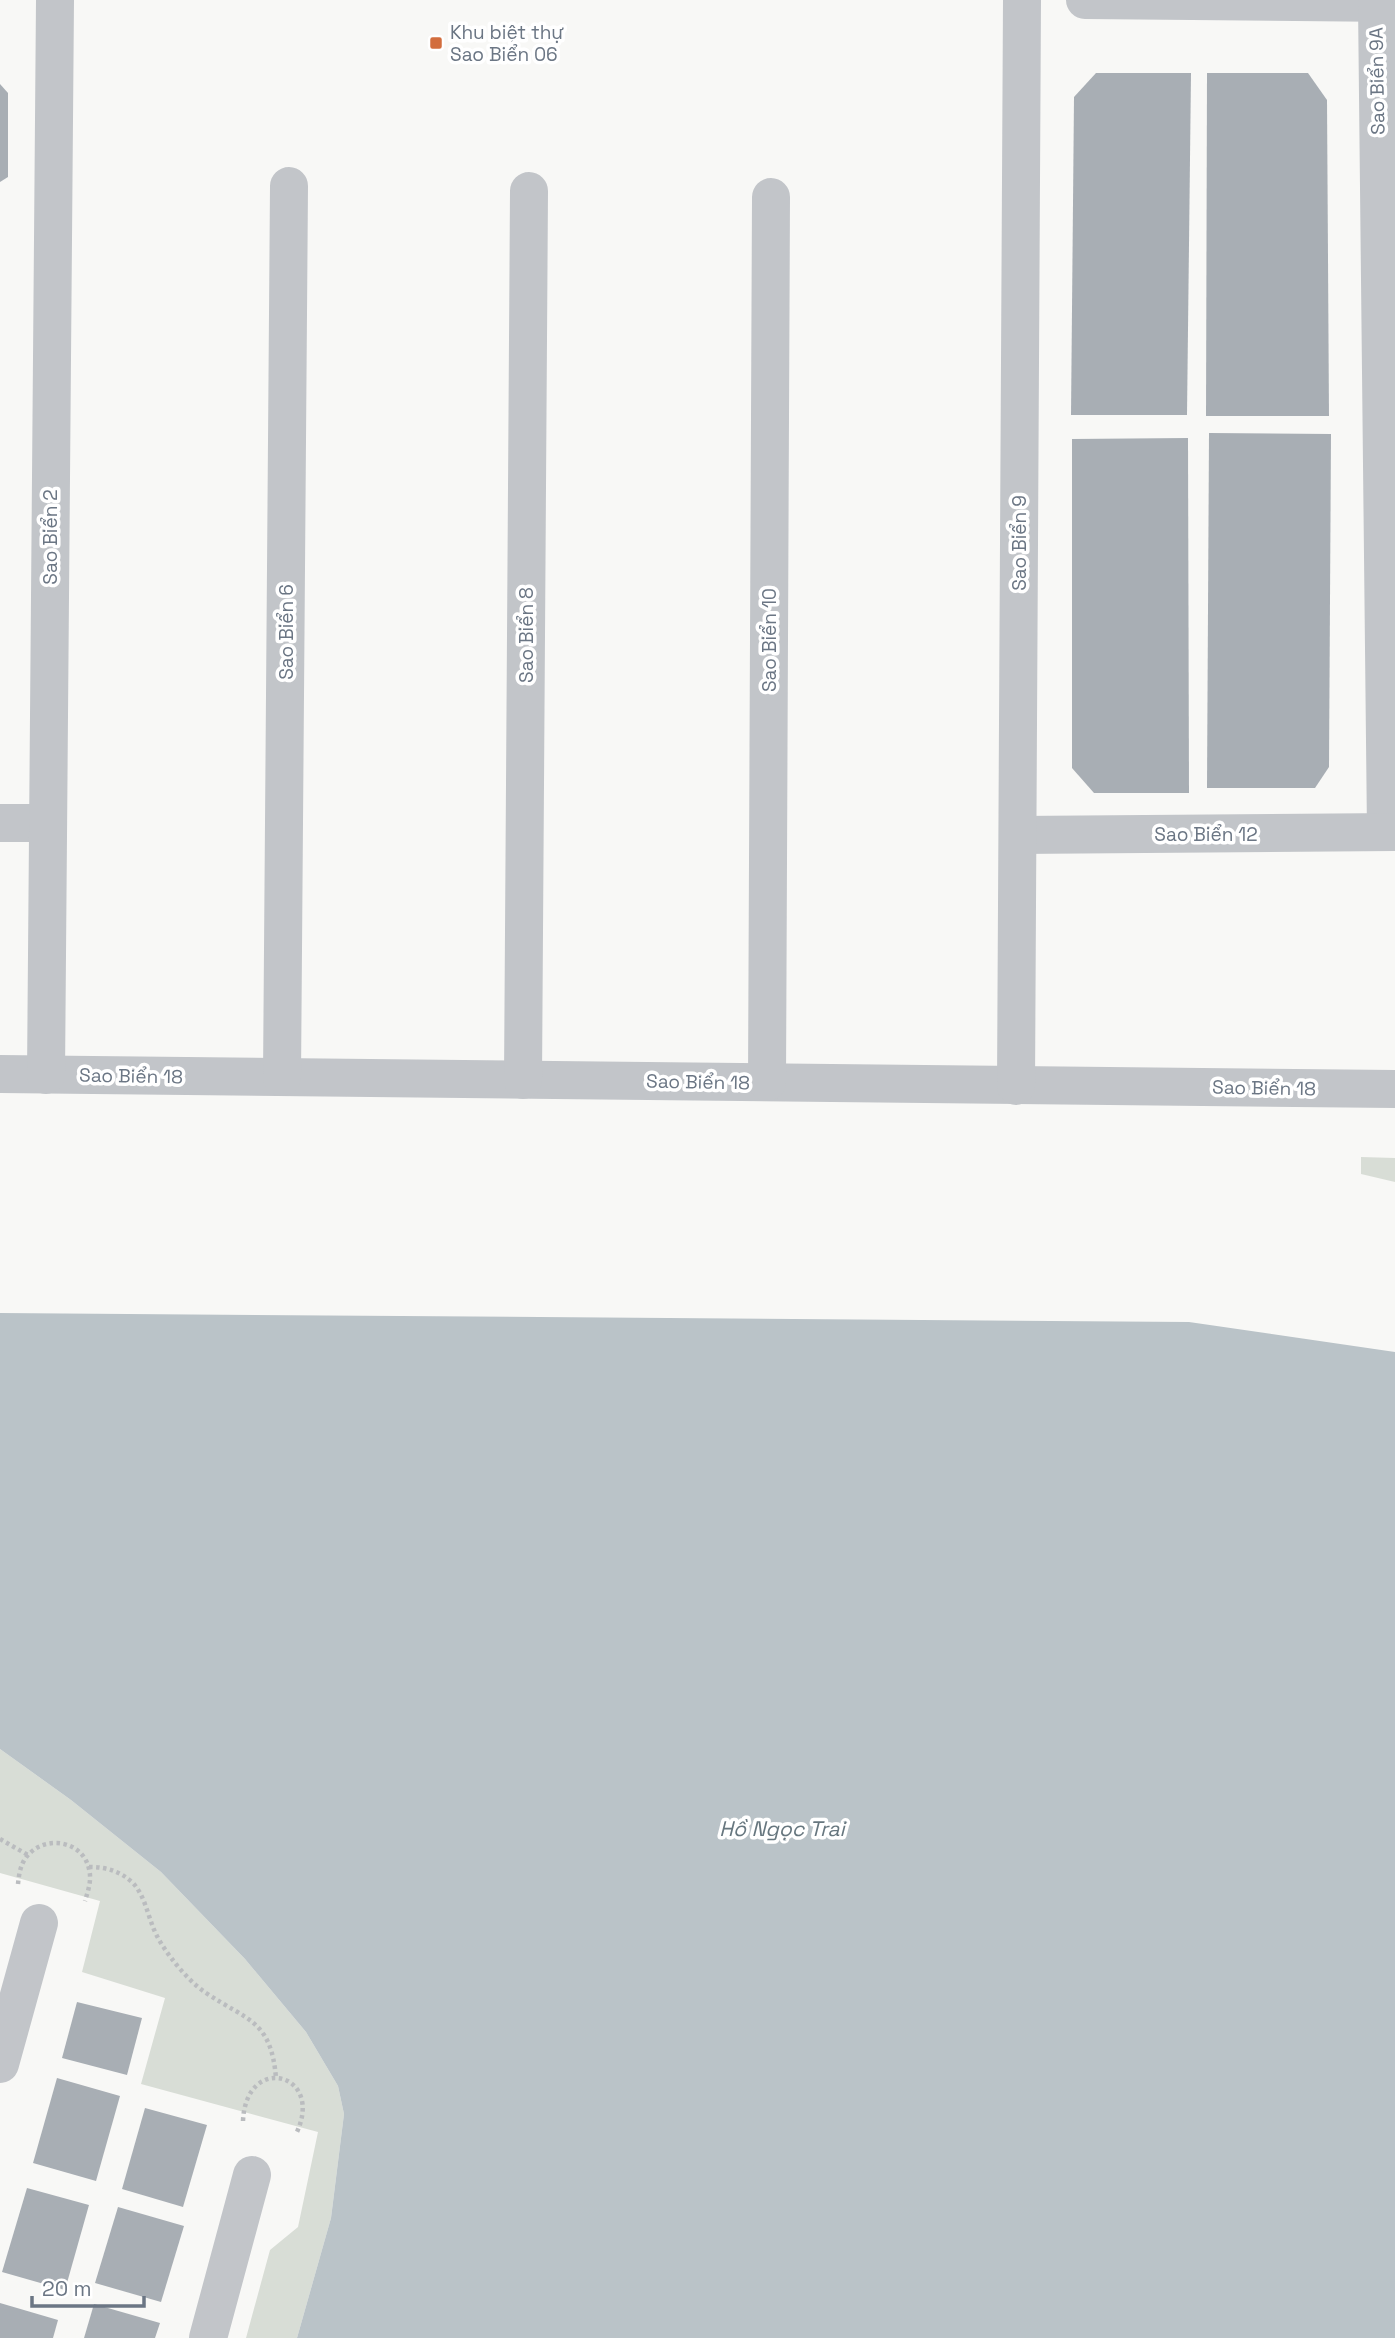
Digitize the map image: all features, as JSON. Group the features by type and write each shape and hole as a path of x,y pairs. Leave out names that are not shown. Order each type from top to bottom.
{"street":[{"name":"Sao Biển 2","path":"46,1075 55,0"},
{"name":"Sao Biển 9","path":"1016,1086 1022,0"},
{"path":"1085,0 1386,3"},
{"name":"Sao Biển 9A","path":"1386,3 1390,832"},
{"name":"Sao Biển 6","path":"282,1077 289,186"},
{"name":"Sao Biển 8","path":"523,1080 529,191"},
{"name":"Sao Biển 10","path":"767,1082 771,197"},
{"path":"0,823 48,823"},
{"name":"Sao Biển 12","path":"1018,835 1390,832"},
{"name":"Sao Biển 18","path":"0,1074 1395,1089"},
{"path":"0,2064 39,1923"},
{"path":"208,2338 252,2175"}],"path":[{"path":"0,1839 28,1855"},
{"path":"18,1884 20,1868 28,1855 40,1845 58,1842 72,1845 89,1867 90,1883 85,1901"},
{"path":"89,1867 106,1867 133,1884 140,1893 153,1929 171,1958 204,1992 252,2020 259,2029 272,2053 276,2078"},
{"path":"243,2121 248,2094 258,2083 269,2078 285,2080 296,2086 304,2108 302,2122 296,2134"}],"shaded area":[{"path":"1361,1157 1395,1158 1395,1182 1361,1174"},
{"path":"0,1749 71,1800 161,1872 245,1959 306,2032 338,2086 344,2114 331,2218 297,2338 246,2338 270,2250 298,2227 318,2132 141,2084 165,1998 82,1972 100,1901 0,1873"}],"water":[{"name":"Hồ Ngọc Trai","path":"0,1313 1189,1322 1395,1352 1395,2338 297,2338 331,2218 344,2114 338,2086 306,2032 245,1959 161,1872 71,1800 0,1749"}],"building":[{"path":"1096,73 1191,73 1187,415 1071,415 1074,97"},
{"path":"1207,73 1308,73 1327,100 1329,416 1206,416"},
{"path":"0,84 8,93 8,177 0,182"},
{"path":"1209,433 1331,434 1329,767 1315,788 1207,788"},
{"path":"1188,438 1189,793 1094,793 1072,768 1072,439"},
{"path":"77,2002 142,2018 127,2075 62,2058"},
{"path":"57,2078 120,2096 96,2181 33,2163"},
{"path":"145,2108 207,2125 183,2207 122,2189"},
{"path":"27,2188 89,2205 65,2290 2,2272"},
{"path":"118,2207 184,2226 161,2302 95,2283"},
{"path":"0,2303 58,2320 53,2338 0,2338"},
{"path":"94,2304 160,2323 155,2338 84,2338"}],"place":[{"name":"Khu biệt thự Sao Biển 06","path":"436,43"}]}
